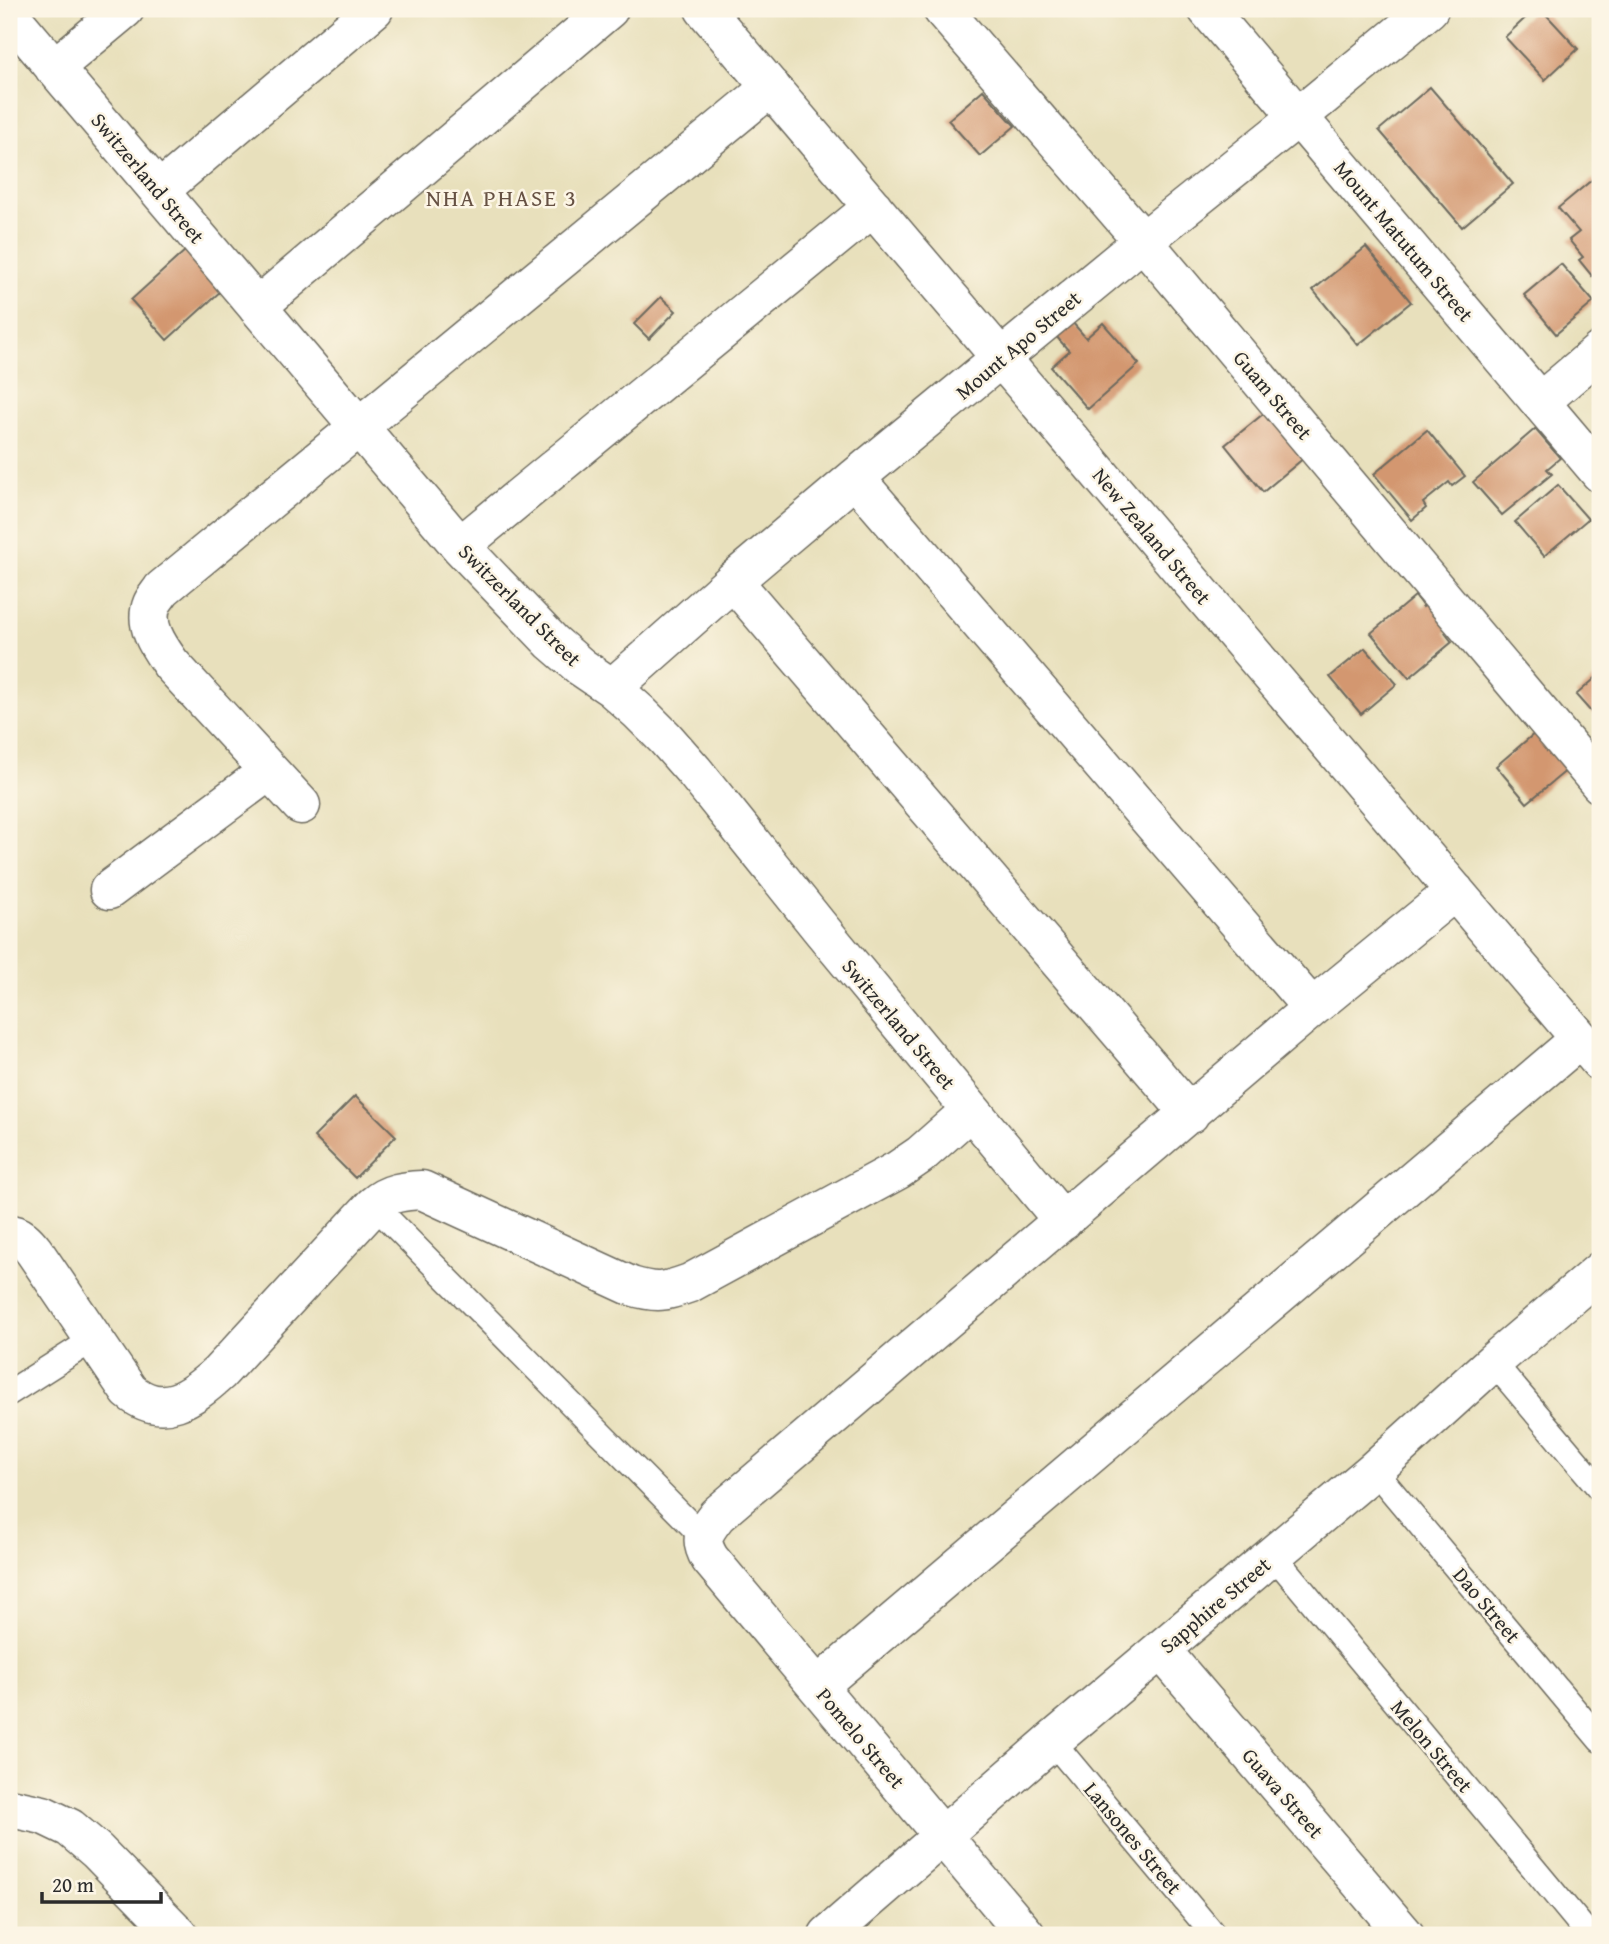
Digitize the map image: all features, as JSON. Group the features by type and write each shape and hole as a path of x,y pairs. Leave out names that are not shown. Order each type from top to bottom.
{"street":[{"path":"54,68 125,9"},
{"path":"159,191 374,9"},
{"path":"257,307 609,9"},
{"name":"New Zealand Street","path":"704,9 1590,1050"},
{"name":"Guam Street","path":"942,9 1143,241 1600,784"},
{"name":"Mount Matutum Street","path":"1207,9 1600,473"},
{"name":"Mount Apo Street","path":"612,688 855,478 1429,9"},
{"name":"Switzerland Street","path":"9,14 460,546 552,642 581,667 612,688 665,738 694,771 1063,1221"},
{"path":"301,805 171,664 157,644 150,624 151,606 162,589 771,87"},
{"path":"460,546 873,207"},
{"path":"1540,402 1600,351"},
{"path":"855,478 1312,1009"},
{"path":"733,581 1190,1114"},
{"path":"109,890 269,771"},
{"path":"704,1538 717,1515 1312,1009 1455,891"},
{"path":"818,1686 1590,1050"},
{"path":"9,1234 13,1233 25,1240 34,1251 128,1391 139,1400 153,1405 166,1404 188,1398 219,1373 374,1205 400,1191 422,1190 631,1286 649,1292 667,1291 690,1283 898,1170 920,1155 971,1110"},
{"name":"Sapphire Street","path":"828,1935 1052,1741 1374,1470 1493,1362 1600,1271"},
{"name":"Pomelo Street","path":"704,1538 704,1548 710,1559 1026,1935"},
{"name":"Guava Street","path":"1161,1650 1405,1935"},
{"path":"9,1809 43,1815 70,1828 179,1935"}],"lane":[{"path":"374,1205 704,1538"},
{"path":"9,1393 94,1339"},
{"path":"1493,1362 1600,1489"},
{"name":"Dao Street","path":"1374,1470 1600,1740"},
{"name":"Melon Street","path":"1274,1556 1589,1935"},
{"name":"Lansones Street","path":"1052,1741 1214,1935"}],"building":[{"path":"1535,9 1541,9 1578,49 1545,80 1505,37"},
{"path":"1430,87 1513,184 1462,227 1379,130"},
{"path":"983,90 1015,126 980,156 948,120"},
{"path":"1593,179 1600,187 1600,269 1592,276 1579,260 1583,257 1569,240 1579,232 1558,208"},
{"path":"1366,247 1411,302 1358,345 1313,290"},
{"path":"186,250 222,290 167,340 131,300"},
{"path":"1561,264 1594,302 1556,334 1524,295"},
{"path":"661,297 676,311 649,339 634,324"},
{"path":"1072,322 1086,338 1103,323 1139,364 1088,409 1051,367 1069,351 1056,336"},
{"path":"1273,406 1311,452 1263,492 1225,445"},
{"path":"1535,429 1560,458 1547,469 1552,474 1502,515 1473,482"},
{"path":"1427,430 1465,476 1452,486 1449,482 1423,503 1426,508 1412,520 1374,474"},
{"path":"1558,485 1588,519 1544,556 1515,522"},
{"path":"1415,596 1423,607 1435,597 1456,623 1445,633 1452,642 1409,678 1371,633"},
{"path":"1365,648 1397,684 1361,714 1330,677"},
{"path":"1600,674 1600,722 1576,695"},
{"path":"1541,728 1573,765 1527,803 1496,766"},
{"path":"355,1096 396,1136 355,1178 314,1137"}],"district":[{"name":"NHA PHASE 3","path":"502,197"}]}
